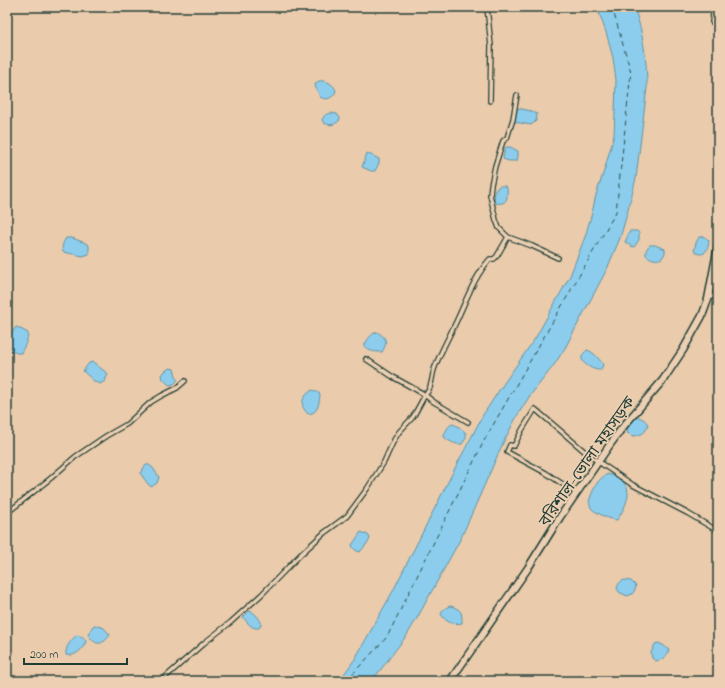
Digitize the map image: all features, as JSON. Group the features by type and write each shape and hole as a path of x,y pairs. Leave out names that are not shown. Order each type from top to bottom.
{"highway":[{"name":"বরিশাল-ভোলা মহাসড়ক","path":"450,681 528,568 576,493 622,428 663,380 687,344 702,316 708,299 718,246"}],"street":[{"path":"487,7 491,46 490,101"},
{"path":"714,7 712,22 718,26"},
{"path":"517,95 513,119 507,138 503,141 491,185 490,195 496,220 499,228 508,237 558,258"},
{"path":"161,681 261,596 300,555 324,533 347,516 367,489 384,462 399,432 413,417 427,394 434,367 474,283 483,267 490,259 494,259 497,256 508,237"},
{"path":"708,299 718,293"},
{"path":"366,359 468,422"},
{"path":"7,513 75,457 127,424 151,402 177,388 185,381"},
{"path":"576,493 546,473 507,452 510,445 514,447 535,409 598,462 633,485 718,531"}],"water":[{"path":"597,7 634,7 640,26 645,56 647,87 636,178 620,238 607,269 565,348 517,416 503,443 461,538 407,635 372,681 339,681 355,659 393,591 483,415 536,337 570,276 585,237 614,135 616,80 613,58"},
{"path":"319,81 332,84 336,91 331,97 325,99 320,97 315,86"},
{"path":"517,108 537,114 536,121 531,125 515,122 513,119"},
{"path":"326,114 337,114 340,118 339,121 332,125 328,125 322,120"},
{"path":"506,147 510,147 518,151 517,161 503,159"},
{"path":"367,153 379,159 379,163 375,171 362,167"},
{"path":"500,186 505,186 507,188 507,198 502,203 495,203 495,191"},
{"path":"630,231 637,231 639,233 639,240 634,247 625,242"},
{"path":"699,237 704,237 709,241 708,247 703,254 694,251"},
{"path":"66,238 72,238 88,244 89,254 83,256 63,252 62,248"},
{"path":"650,245 655,245 665,249 665,253 662,258 654,259 646,255 646,250"},
{"path":"17,327 28,333 27,341 21,353 7,349 7,341"},
{"path":"377,332 386,340 382,352 370,351 364,346 371,336"},
{"path":"587,350 598,357 603,364 601,370 592,368 583,362 582,356"},
{"path":"93,362 108,374 105,381 100,384 95,382 83,371 89,363"},
{"path":"170,368 174,369 177,381 174,384 169,385 163,379 162,375"},
{"path":"312,390 320,394 318,407 314,412 308,414 303,408 302,402 305,396"},
{"path":"636,417 643,419 648,425 643,433 634,436 627,433 627,431 630,424"},
{"path":"453,424 466,433 466,438 462,444 455,443 444,437 447,428"},
{"path":"146,465 153,468 159,477 157,483 151,487 140,473"},
{"path":"608,474 624,483 628,493 626,504 617,520 608,518 597,512 591,508 589,502 593,490 598,482"},
{"path":"361,532 368,535 370,538 360,552 355,550 352,545"},
{"path":"622,581 631,581 636,586 632,594 627,596 619,592 617,588"},
{"path":"451,606 461,612 462,623 455,624 450,622 441,614 446,608"},
{"path":"249,611 255,614 261,622 259,628 252,627 243,617"},
{"path":"95,625 104,628 110,635 101,643 93,641 88,634"},
{"path":"77,635 83,637 86,641 85,644 76,654 66,655 66,649"},
{"path":"658,643 669,650 664,657 656,661 652,658 651,653 655,644"}],"ferry route":[{"path":"346,681 387,637 485,439 616,212 631,72 612,7"}]}
